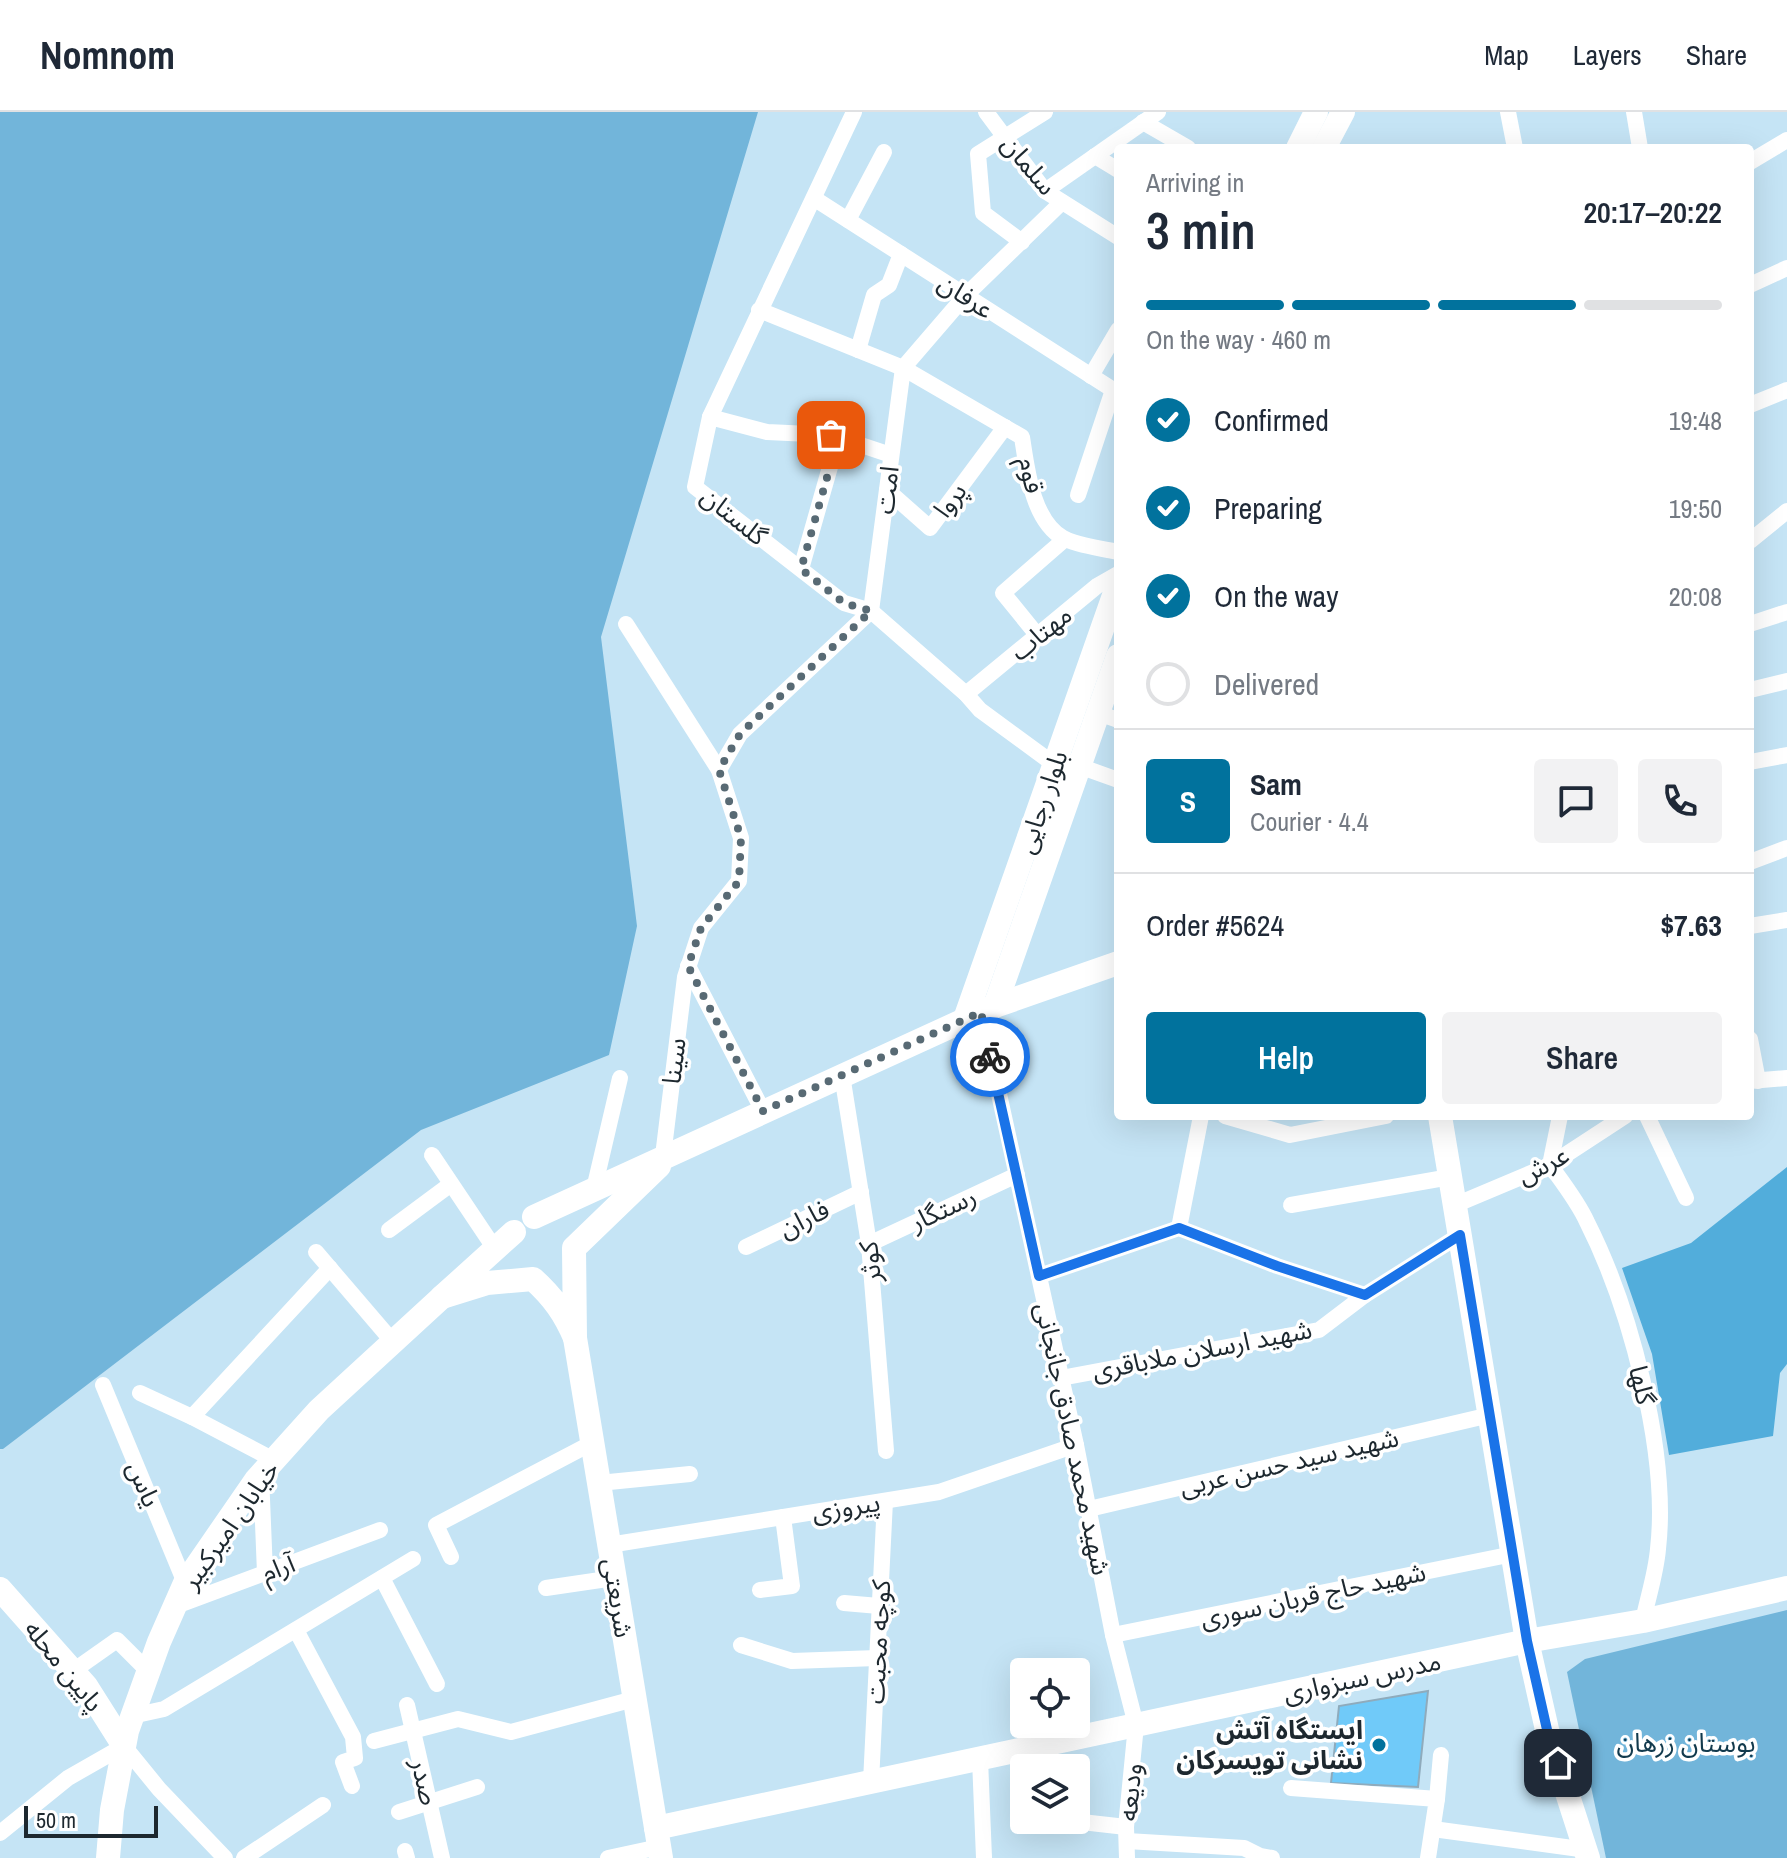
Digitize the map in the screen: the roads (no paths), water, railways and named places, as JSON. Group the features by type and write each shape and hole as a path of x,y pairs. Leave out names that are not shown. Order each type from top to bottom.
{"main road":[{"path":"1300,144 1316,112"},
{"path":"1326,144 1343,112"},
{"name":"بلوار رجایی","path":"980,1012 1067,765 1114,598"},
{"name":"بلوار رجایی","path":"980,1012 1067,765 1108,716 1114,680"},
{"path":"575,1338 551,1296 514,1264 510,1248 514,1232 526,1220 980,1012 1114,964"},
{"path":"1441,1120 1527,1641 1548,1734 1587,1854"},
{"path":"442,1297 487,1283 550,1279 565,1271 574,1248 669,1153"},
{"path":"534,1217 550,1217 565,1225 570,1232 574,1248 575,1338"},
{"name":"خیابان امیرکبیر","path":"108,1858 112,1810 132,1716 185,1583 268,1467 319,1410 514,1232"},
{"name":"شریعتی","path":"575,1338 658,1844"},
{"name":"مدرس سبزواری","path":"658,1844 871,1782 1527,1641 1643,1621 1787,1588"},
{"name":"پایین محله","path":"0,1589 86,1686 124,1746"}],"street":[{"name":"گلستان","path":"854,112 710,417 695,487 844,603 871,611 966,694 980,710 1067,765 1114,779"},
{"name":"سلمان","path":"986,112 1045,191 1114,234"},
{"path":"1022,242 983,213 978,154 1045,112"},
{"path":"1045,191 1158,112"},
{"path":"1508,112 1514,144"},
{"path":"1634,112 1639,144"},
{"path":"1143,122 1181,144"},
{"path":"1754,160 1787,140"},
{"path":"848,220 884,152"},
{"path":"1095,156 1114,168"},
{"name":"عرفان","path":"815,199 1114,391"},
{"path":"759,310 903,368 965,296 1062,202"},
{"path":"858,350 874,295 889,285 901,254"},
{"path":"1754,283 1787,268"},
{"path":"1091,376 1114,337"},
{"name":"قوم","path":"903,368 1022,437 1031,496 1054,530 1065,539"},
{"name":"امت","path":"871,611 903,368"},
{"path":"1754,403 1787,390"},
{"path":"1078,495 1114,397"},
{"path":"710,417 767,432 831,435 891,455"},
{"name":"پروا","path":"887,490 930,528 1005,427"},
{"path":"801,569 830,467 831,435"},
{"path":"1754,538 1787,511"},
{"path":"1038,636 1003,593 1065,539 1114,551"},
{"name":"مهتاب","path":"966,694 1097,586 1114,576"},
{"path":"719,770 740,734 871,611"},
{"path":"1754,623 1787,612"},
{"name":"سینا","path":"626,624 719,770 741,838 739,881 701,928 685,977 669,1153"},
{"path":"1754,689 1787,681"},
{"path":"1754,761 1787,755"},
{"path":"1754,860 1787,848"},
{"path":"1754,925 1787,920"},
{"path":"688,966 763,1111"},
{"name":"شهید محمد صادق جانجانی","path":"980,1012 1076,1445 1113,1635 1136,1725"},
{"name":"کوثر","path":"842,1075 869,1244 886,1451"},
{"path":"594,1189 620,1078"},
{"path":"1754,1081 1787,1078"},
{"path":"1179,1228 1200,1120"},
{"path":"1239,1120 1290,1135 1366,1120"},
{"path":"1550,1165 1559,1120"},
{"name":"عرش","path":"1455,1205 1550,1165 1619,1120"},
{"path":"1649,1120 1686,1198"},
{"path":"432,1155 495,1249"},
{"name":"گلها","path":"1550,1165 1586,1219 1614,1283 1643,1385 1659,1474 1658,1549 1643,1621"},
{"name":"رستگار","path":"869,1244 1017,1175"},
{"path":"1291,1205 1450,1177"},
{"path":"389,1230 451,1184"},
{"name":"فاران","path":"746,1247 861,1192"},
{"path":"1039,1276 1179,1228 1277,1266 1365,1295"},
{"name":"شهید ارسلان ملاباقری","path":"1061,1378 1319,1330 1365,1295 1460,1235"},
{"path":"316,1252 393,1342"},
{"path":"192,1417 330,1268"},
{"name":"یاس","path":"103,1385 185,1583"},
{"path":"140,1393 192,1417 268,1467 265,1573"},
{"name":"شهید سید حسن عربی","path":"1089,1509 1490,1415"},
{"path":"451,1557 436,1525 592,1443"},
{"name":"پیروزی","path":"609,1545 939,1492 1076,1445"},
{"path":"599,1483 690,1474"},
{"name":"کوچه محبت","path":"871,1782 885,1501"},
{"path":"760,1590 792,1586 783,1517"},
{"name":"آرام","path":"176,1606 380,1530"},
{"name":"شهید حاج قربان سوری","path":"1113,1635 1513,1554"},
{"path":"132,1716 164,1709 413,1559"},
{"path":"382,1578 437,1684"},
{"path":"546,1588 614,1578"},
{"path":"844,1603 879,1606"},
{"path":"296,1630 353,1737 355,1758 343,1762 352,1786"},
{"path":"73,1671 117,1640 148,1671"},
{"path":"741,1645 792,1661 877,1658"},
{"path":"374,1741 458,1719 511,1732 634,1699"},
{"name":"صدر","path":"407,1705 442,1858"},
{"name":"ودیعه","path":"1127,1842 1136,1725"},
{"path":"0,1833 68,1778 124,1746 159,1789 225,1858"},
{"path":"1428,1858 1441,1755"},
{"path":"980,1759 984,1858"},
{"path":"399,1812 477,1787"},
{"path":"1291,1788 1437,1799"},
{"path":"244,1858 323,1805"},
{"path":"1090,1829 1127,1842 1244,1848 1272,1858"},
{"path":"1433,1829 1587,1854"},
{"path":"608,1858 658,1844"}],"place":[{"name":"ایستگاه آتش نشانی تویسرکان","path":"1379,1745"}],"park label":[{"name":"بوستان زرهان","path":"1686,1743"}]}
